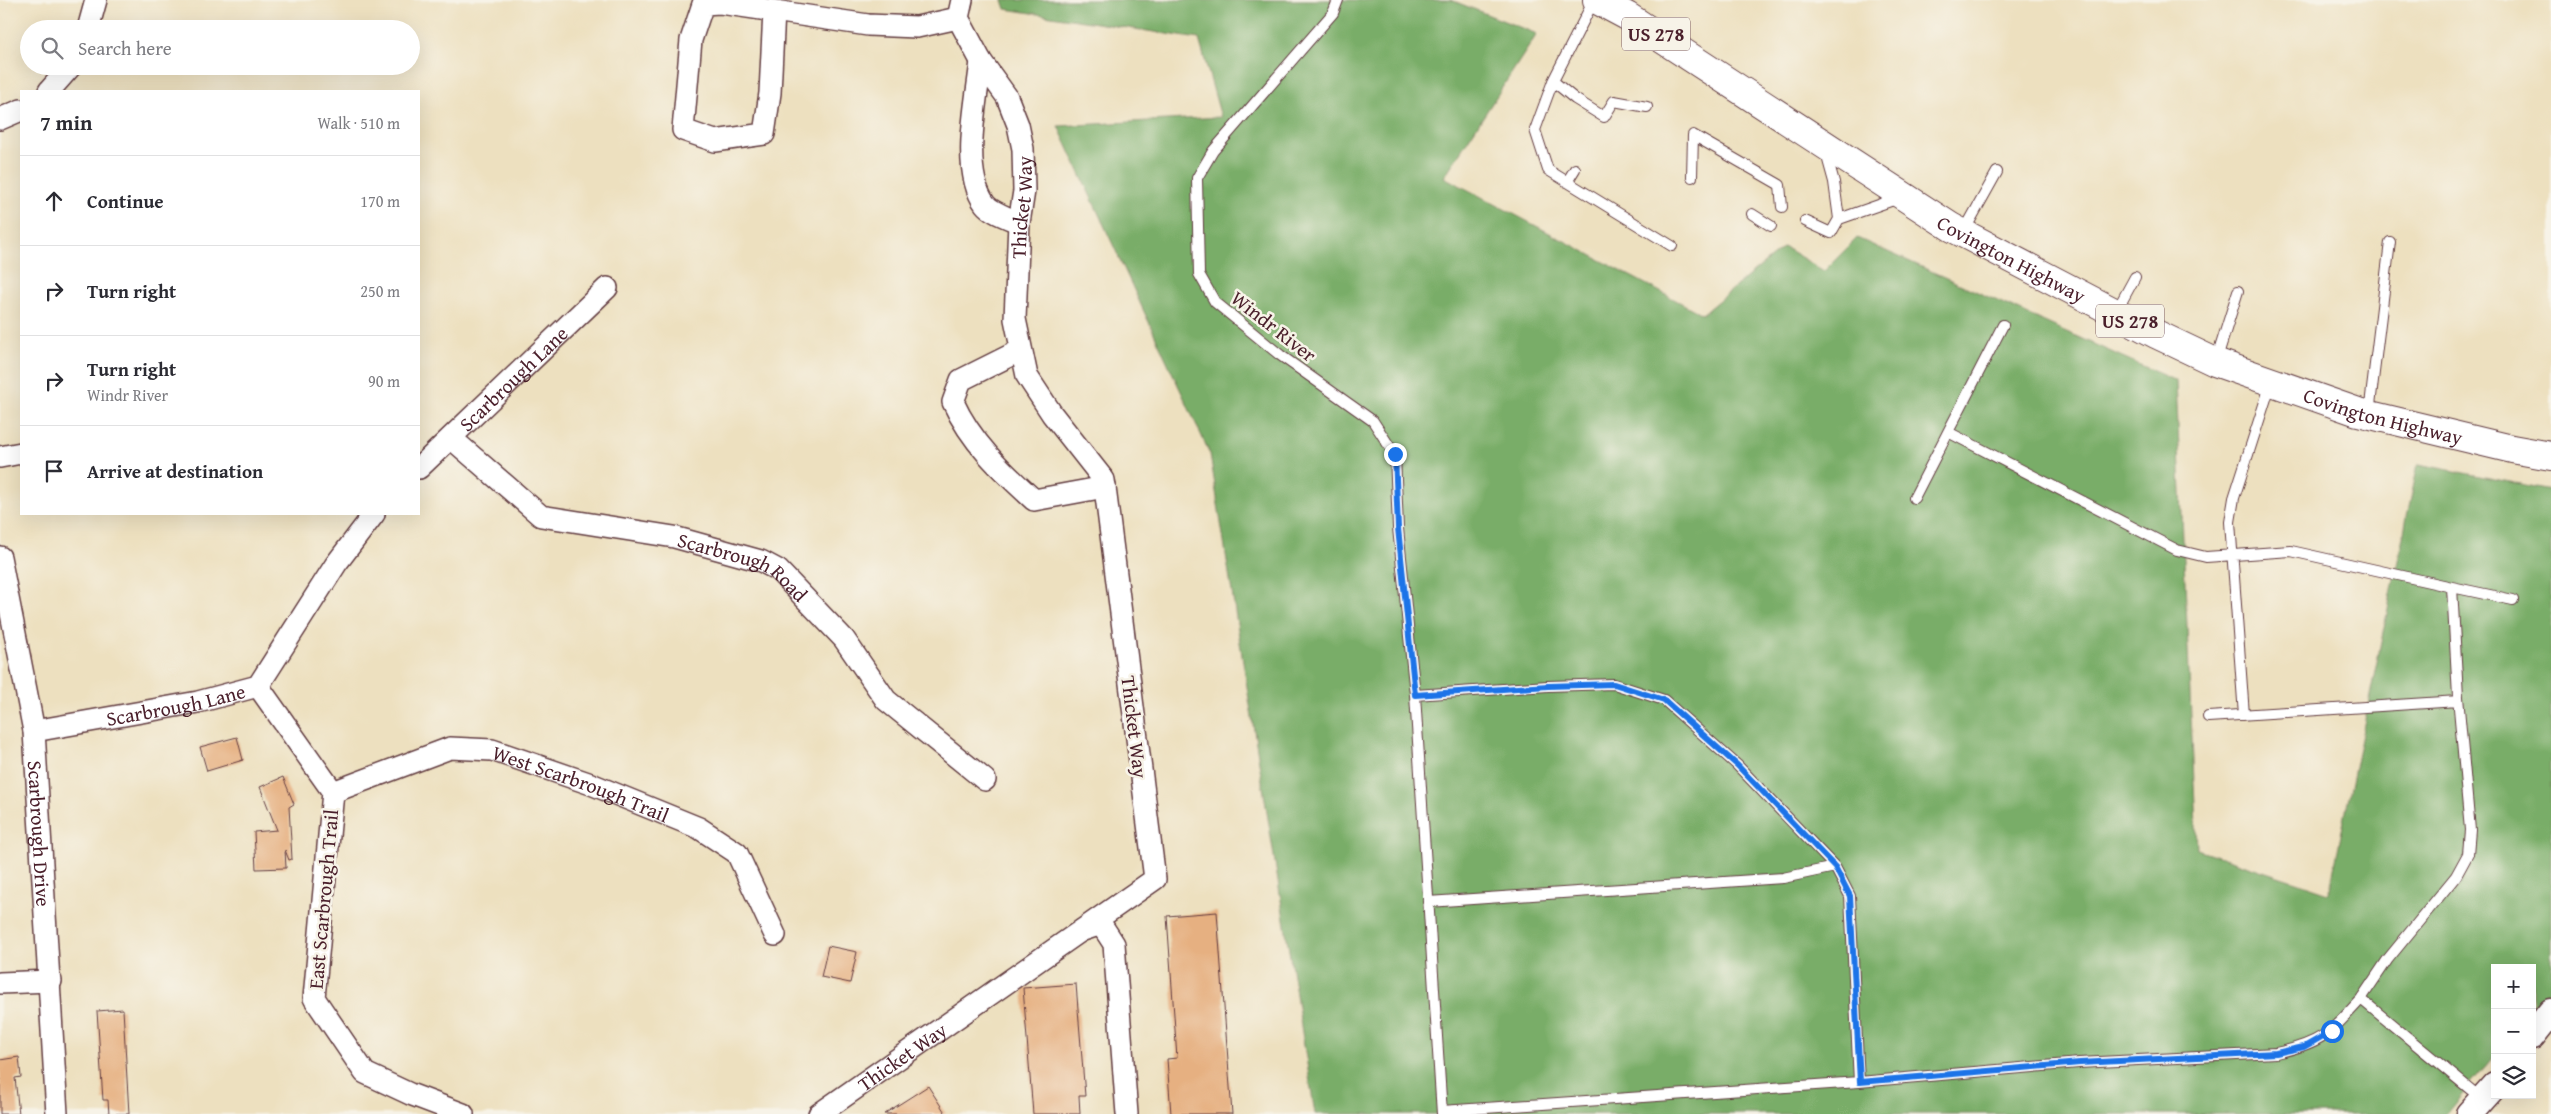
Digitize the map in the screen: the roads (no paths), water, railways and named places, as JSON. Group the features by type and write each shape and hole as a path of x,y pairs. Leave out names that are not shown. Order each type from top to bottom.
{"main road":[{"name":"Covington Highway","path":"1596,0 1627,16 1963,233 2215,362 2369,414 2512,449 2551,456"}],"street":[{"path":"90,20 96,0"},
{"name":"Thicket Way","path":"774,11 770,93 764,134 715,141 683,130 691,40 703,4 720,3 774,11 868,25 917,27 960,9 981,61 1007,97 1018,125 1022,149 1024,191 1019,223 1015,319 1027,376 1052,414 1104,480 1155,879 819,1114"},
{"path":"981,61 971,152 977,189 986,206 1019,223"},
{"path":"50,90 63,75"},
{"path":"0,119 20,110"},
{"name":"Scarbrough Lane","path":"420,467 607,288"},
{"path":"1021,350 961,380 953,402 963,424 1002,471 1034,500 1105,486"},
{"name":"Scarbrough Road","path":"451,438 541,516 674,537 761,561 778,570 844,639 886,700 985,780"},
{"path":"0,457 20,453"},
{"name":"Scarbrough Lane","path":"34,731 198,702 258,686 336,564 373,515"},
{"name":"Scarbrough Drive","path":"0,557 34,731 51,981 57,1114"},
{"name":"East Scarbrough Trail","path":"258,686 333,792 314,998 364,1073 410,1094 463,1114"},
{"name":"West Scarbrough Trail","path":"333,792 450,748 492,750 591,784 699,828 737,853 775,935"},
{"path":"1083,930 1101,924 1114,944 1127,1114"},
{"path":"0,983 51,981"},
{"path":"2536,1031 2551,1012"}],"lane":[{"name":"Windr River","path":"1338,0 1333,13 1213,151 1197,178 1199,274 1215,302 1280,355 1373,421 1395,454 1398,528 1415,695 1442,1112"},
{"path":"1596,0 1553,81 1535,130 1548,170 1672,246"},
{"path":"1553,81 1575,99 1604,117 1614,101 1647,107"},
{"path":"1692,178 1693,135 1780,185 1782,208"},
{"path":"1805,221 1831,233 1839,219 1834,182 1824,144"},
{"path":"1568,182 1575,169"},
{"path":"1963,233 1996,172"},
{"path":"1839,219 1904,196"},
{"path":"1752,214 1770,226"},
{"path":"2369,414 2390,242"},
{"path":"2116,313 2135,276"},
{"path":"2215,362 2238,291"},
{"path":"1914,498 2002,326"},
{"path":"2244,715 2230,522 2234,498 2272,382"},
{"path":"1948,432 2176,550 2206,556 2291,551 2513,600"},
{"path":"1442,1112 1860,1082 2080,1063 2276,1053 2304,1047 2332,1031 2361,999 2388,959 2456,876 2468,854 2470,830 2458,701 2452,587"},
{"path":"1415,695 1548,686 1614,684 1664,700 1737,765 1835,867 1850,896 1860,1082"},
{"path":"2208,717 2458,701"},
{"path":"1428,902 1783,878 1835,867"},
{"path":"2361,999 2482,1100"},
{"path":"1570,1102 1570,1114"}]}
